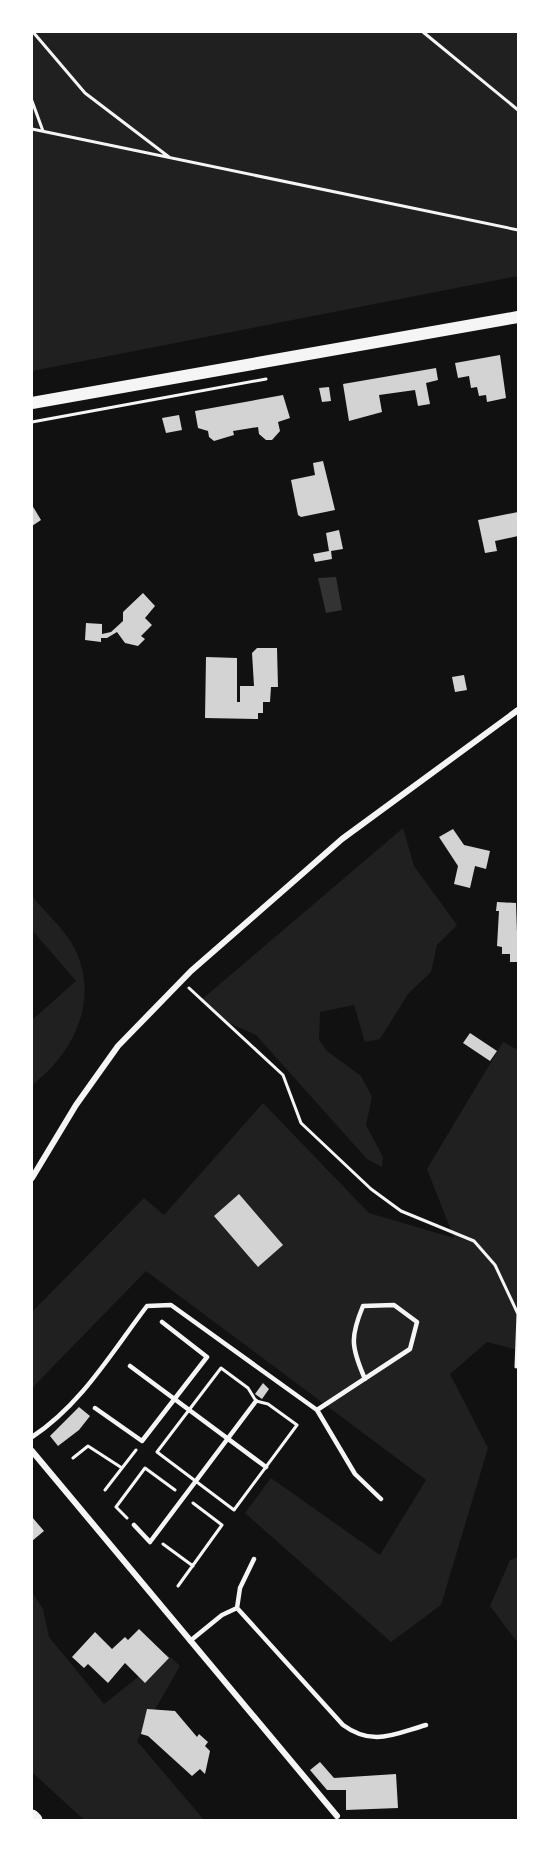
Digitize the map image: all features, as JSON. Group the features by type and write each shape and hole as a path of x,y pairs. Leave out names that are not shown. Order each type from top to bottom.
{"main road":[{"path":"32,403 519,318"},
{"path":"32,1817 35,1821"}],"street":[{"path":"32,1178 75,1105 118,1046 181,980 270,899 342,839 519,710"},
{"path":"32,1451 337,1816"}],"lane":[{"path":"32,1437 50,1425 75,1401 147,1306 171,1305 317,1410 356,1474 381,1499"},
{"path":"317,1410 365,1379 410,1348 417,1322 394,1305 363,1306 352,1330 356,1359 365,1379"},
{"path":"94,1408 142,1441 207,1357 162,1322"},
{"path":"130,1366 266,1467"},
{"path":"134,1525 150,1542 256,1401"},
{"path":"237,1608 240,1588 254,1559"},
{"path":"190,1641 222,1615 237,1608"},
{"path":"237,1608 343,1725 356,1734 370,1738 386,1737 426,1725"}],"path":[{"path":"33,32 85,93 170,158"},
{"path":"423,32 519,110"},
{"path":"32,101 43,131"},
{"path":"32,129 519,230"},
{"path":"181,980 283,1075 301,1123 371,1189 400,1211 474,1241 495,1265 518,1314 516,1367"},
{"path":"105,1490 142,1441"},
{"path":"73,1458 88,1446 122,1468"},
{"path":"153,1538 193,1566"}],"shaded area":[{"path":"32,32 518,32 518,276 32,371"},
{"path":"336,577 342,610 326,613 318,578"},
{"path":"403,828 414,866 457,925 437,945 431,972 408,994 380,1039 365,1042 354,1005 320,1012 319,1040 327,1051 361,1076 372,1097 366,1125 383,1157 382,1167 367,1159 256,1035 229,1023 200,1001"},
{"path":"32,896 71,942 80,962 84,982 84,1001 80,1021 72,1039 48,1072 32,1085 32,1020 76,981 32,930"},
{"path":"503,1042 518,1050 518,1350 487,1342 450,1374 488,1448 441,1605 391,1642 245,1513 271,1478 380,1555 426,1480 146,1271 32,1388 32,1312 144,1198 164,1215 263,1103 369,1213 454,1238 427,1169"},
{"path":"518,1557 518,1643 490,1606 510,1560"},
{"path":"32,1592 43,1609 49,1637 104,1704 167,1654 180,1666 137,1741 204,1820 84,1820 32,1772"}],"building":[{"path":"500,355 506,398 487,402 486,395 479,396 477,387 471,388 469,376 458,378 455,363"},
{"path":"436,368 438,380 426,383 430,404 418,406 415,390 379,395 382,412 349,421 343,384"},
{"path":"329,387 331,401 322,402 319,388"},
{"path":"283,395 290,418 278,422 280,431 272,440 266,440 259,434 258,427 233,431 234,435 214,441 209,437 208,431 198,428 195,411"},
{"path":"179,415 182,430 166,433 162,418"},
{"path":"323,461 335,510 301,517 298,515 291,480 315,475 313,463"},
{"path":"32,505 41,520 32,526"},
{"path":"518,512 518,536 495,541 497,551 485,553 478,520"},
{"path":"339,530 343,549 331,551 332,559 315,562 313,554 329,551 326,533"},
{"path":"143,593 155,606 145,618 152,625 141,636 145,639 138,646 125,643 117,632 107,638 101,638 101,642 85,640 86,623 102,624 102,634 111,632 123,621 123,612"},
{"path":"257,648 277,648 278,687 271,687 270,702 263,702 263,713 258,713 258,719 205,718 206,657 237,658 237,702 240,702 240,686 254,686 252,653"},
{"path":"464,675 467,690 455,692 452,677"},
{"path":"453,829 464,845 490,851 486,869 475,866 470,888 454,884 458,866 439,837"},
{"path":"497,902 516,903 518,962 510,962 510,954 502,954 502,947 497,946 499,911 496,911"},
{"path":"470,1033 497,1051 490,1061 463,1043"},
{"path":"239,1194 283,1245 258,1267 214,1216"},
{"path":"263,1383 269,1389 262,1399 255,1394"},
{"path":"79,1407 90,1416 79,1430 58,1446 50,1436"},
{"path":"32,1517 44,1531 32,1541"},
{"path":"139,1629 169,1658 145,1683 125,1663 108,1683 88,1664 84,1668 72,1657 95,1632 112,1649 125,1637 128,1640"},
{"path":"147,1709 175,1711 197,1737 199,1734 208,1742 205,1746 210,1751 205,1774 200,1769 192,1776 148,1736 141,1734"},
{"path":"320,1762 334,1778 396,1774 398,1808 346,1810 346,1790 327,1790 310,1770"}]}
